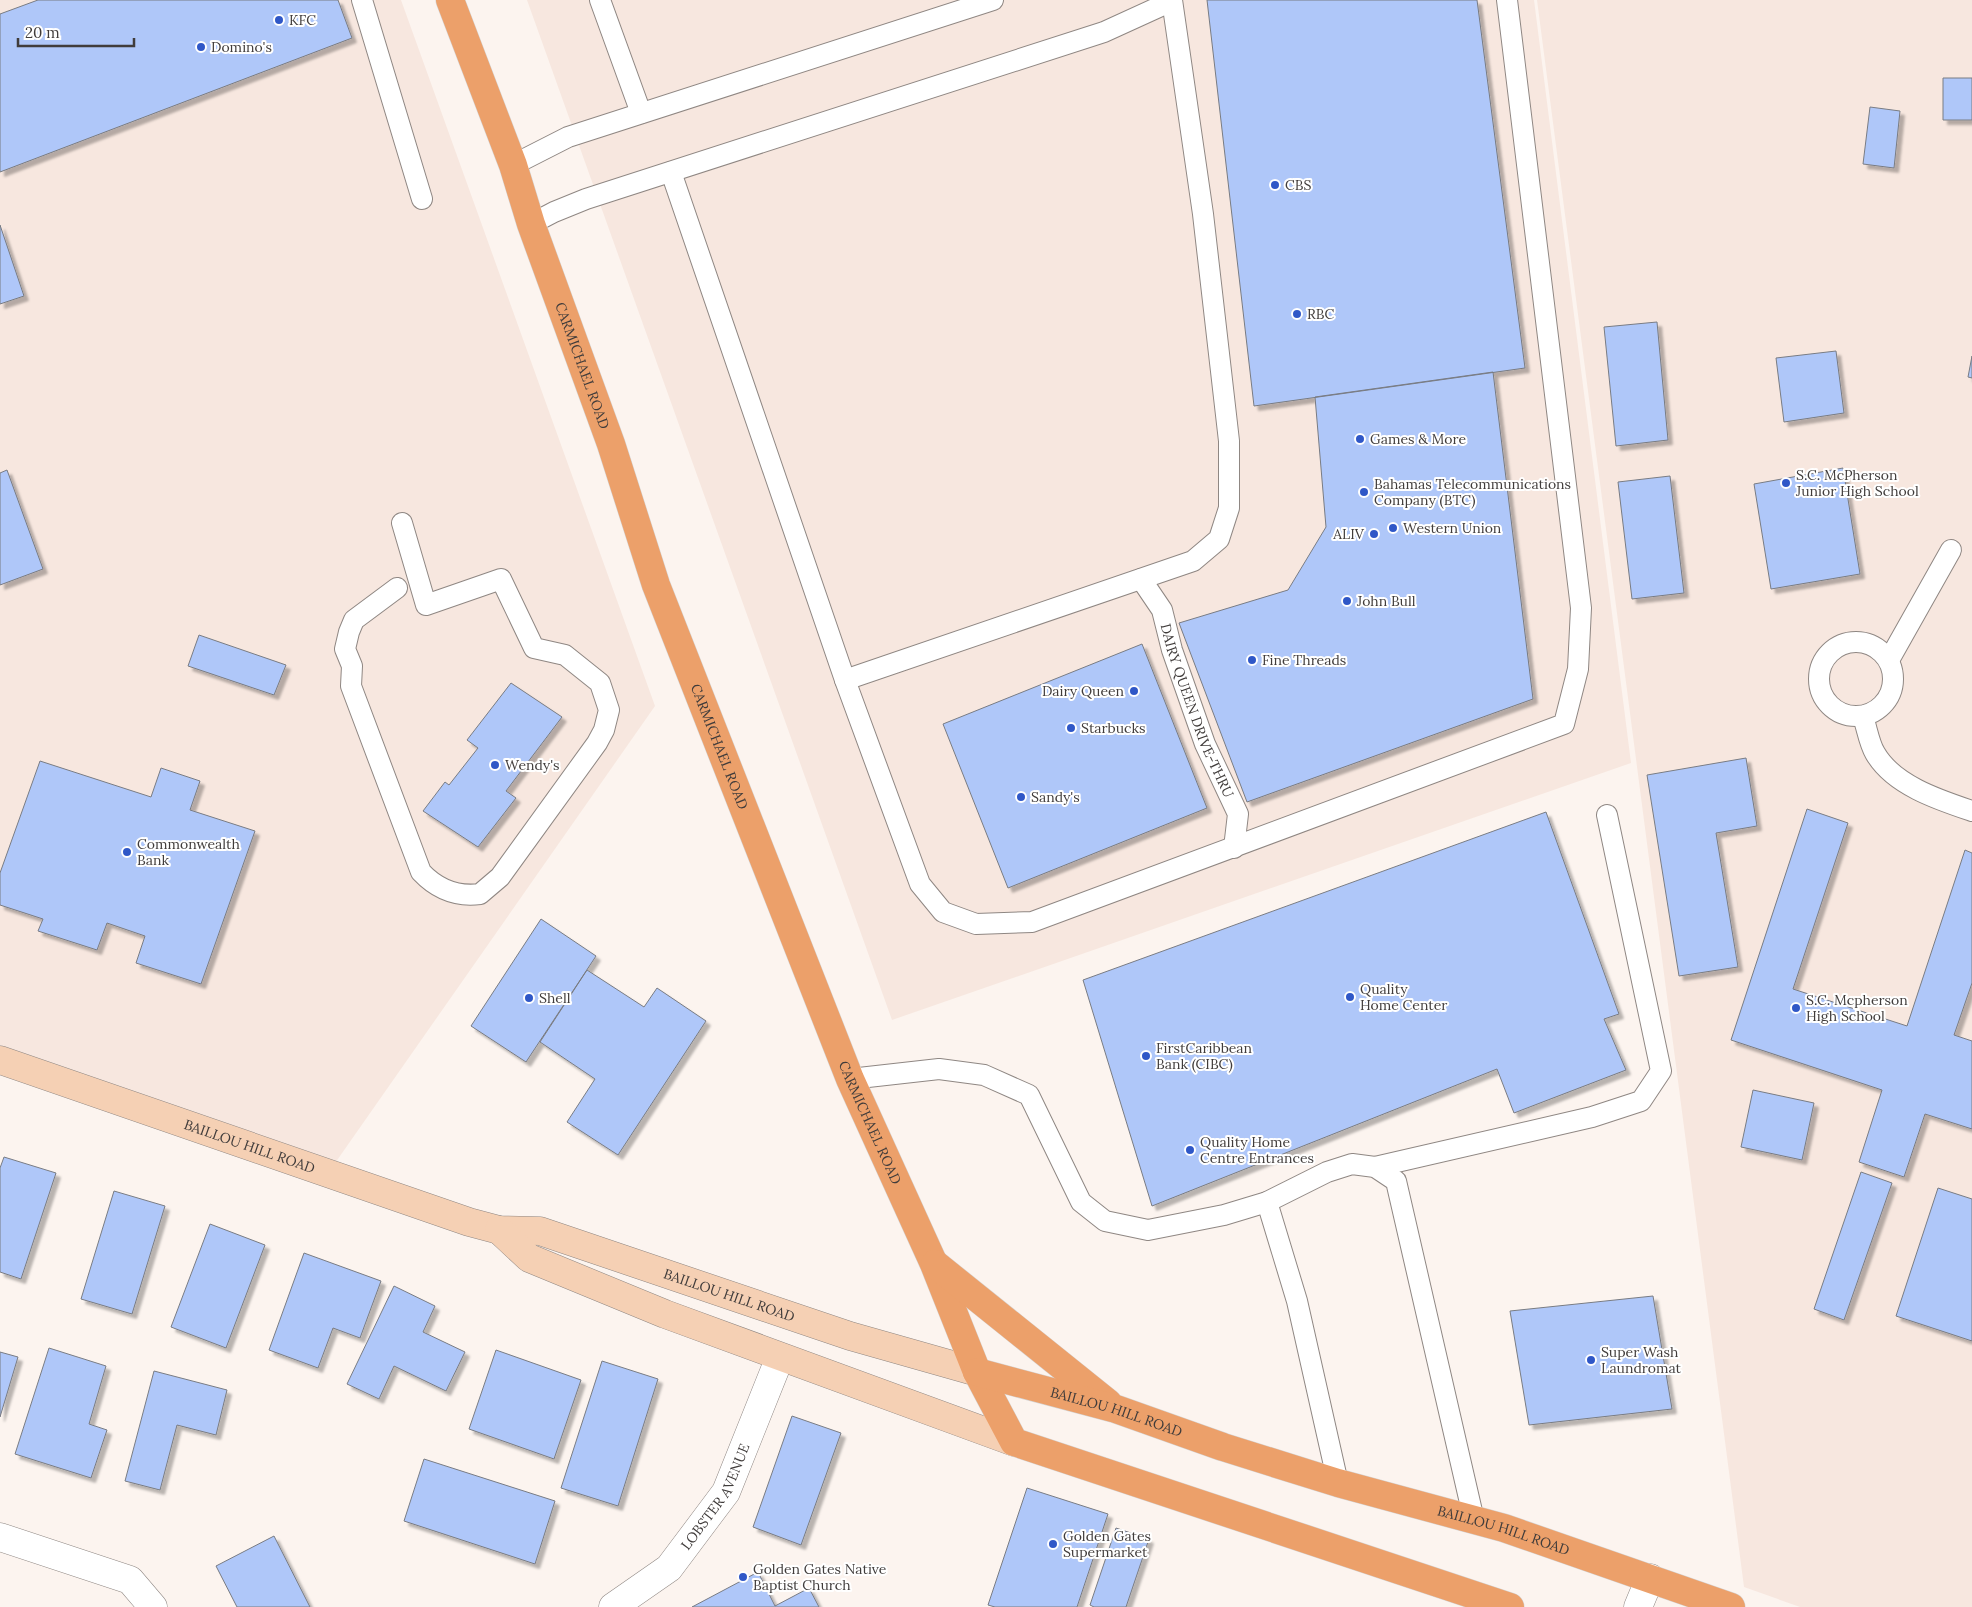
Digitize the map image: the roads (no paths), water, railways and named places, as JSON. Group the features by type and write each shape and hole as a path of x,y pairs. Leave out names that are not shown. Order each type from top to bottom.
{"main road":[{"name":"CARMICHAEL ROAD","path":"450,0 512,165 531,224 611,444 656,585 850,1079 934,1264 1116,1409"},
{"name":"BAILLOU HILL ROAD","path":"0,1060 469,1222 499,1230 540,1231 850,1336 1116,1409 1223,1447 1572,1550 1730,1607"},
{"name":"BAILLOU HILL ROAD","path":"499,1230 529,1258 666,1314 780,1357 1014,1442 1510,1607"},
{"path":"934,1264 977,1372 1014,1442"}],"street":[{"name":"LOBSTER AVENUE","path":"613,1607 670,1568 726,1492 780,1357"},
{"path":"0,1537 130,1580 153,1607"},
{"path":"1638,1607 1650,1578"}],"lane":[{"path":"362,0 422,199"},
{"path":"600,0 641,113"},
{"path":"512,165 568,136 994,0"},
{"path":"671,172 845,680 920,884 943,912 976,924 1032,922 1564,724 1578,669 1581,608 1507,0"},
{"path":"531,224 586,199 1104,32 1172,1 1217,328 1229,441 1229,508 1220,539 1193,560 845,680"},
{"path":"398,588 354,620 345,649 352,666 351,686 421,872 430,881 455,893 480,894 500,877 597,742 604,730 609,710 600,683 565,655 534,648 501,579 426,605 402,523"},
{"path":"1889,660 1951,550"},
{"name":"DAIRY QUEEN DRIVE-THRU","path":"1140,579 1162,610 1172,650 1205,744 1238,814 1234,848"},
{"path":"1848,641 1872,644 1889,660 1894,684 1884,705 1863,717 1839,714 1822,697 1818,674 1827,653 1848,641"},
{"path":"1863,717 1875,753 1896,778 1949,804 1972,811"},
{"path":"850,1079 938,1069 984,1075 1029,1095 1081,1202 1105,1221 1148,1230 1224,1215 1267,1202 1335,1169 1352,1164 1375,1167 1592,1117 1641,1101 1661,1070 1607,815"},
{"path":"1375,1167 1396,1181 1474,1520"},
{"path":"1267,1202 1297,1301 1338,1482"}],"place":[{"name":"KFC","path":"279,20"},
{"name":"Domino's","path":"201,47"},
{"name":"CBS","path":"1275,185"},
{"name":"RBC","path":"1297,314"},
{"name":"Games & More","path":"1360,439"},
{"name":"S.C. McPherson Junior High School","path":"1786,483"},
{"name":"Bahamas Telecommunications Company (BTC)","path":"1364,492"},
{"name":"Western Union","path":"1393,528"},
{"name":"ALIV","path":"1374,534"},
{"name":"John Bull","path":"1347,601"},
{"name":"Fine Threads","path":"1252,660"},
{"name":"Dairy Queen","path":"1134,691"},
{"name":"Starbucks","path":"1071,728"},
{"name":"Wendy's","path":"495,765"},
{"name":"Sandy's","path":"1021,797"},
{"name":"Commonwealth Bank","path":"127,852"},
{"name":"Quality Home Center","path":"1350,997"},
{"name":"Shell","path":"529,998"},
{"name":"S.C. Mcpherson High School","path":"1796,1008"},
{"name":"FirstCaribbean Bank (CIBC)","path":"1146,1056"},
{"name":"Quality Home Centre Entrances","path":"1190,1150"},
{"name":"Super Wash Laundromat","path":"1591,1360"},
{"name":"Golden Gates Supermarket","path":"1053,1544"},
{"name":"Golden Gates Native Baptist Church","path":"743,1577"}]}
